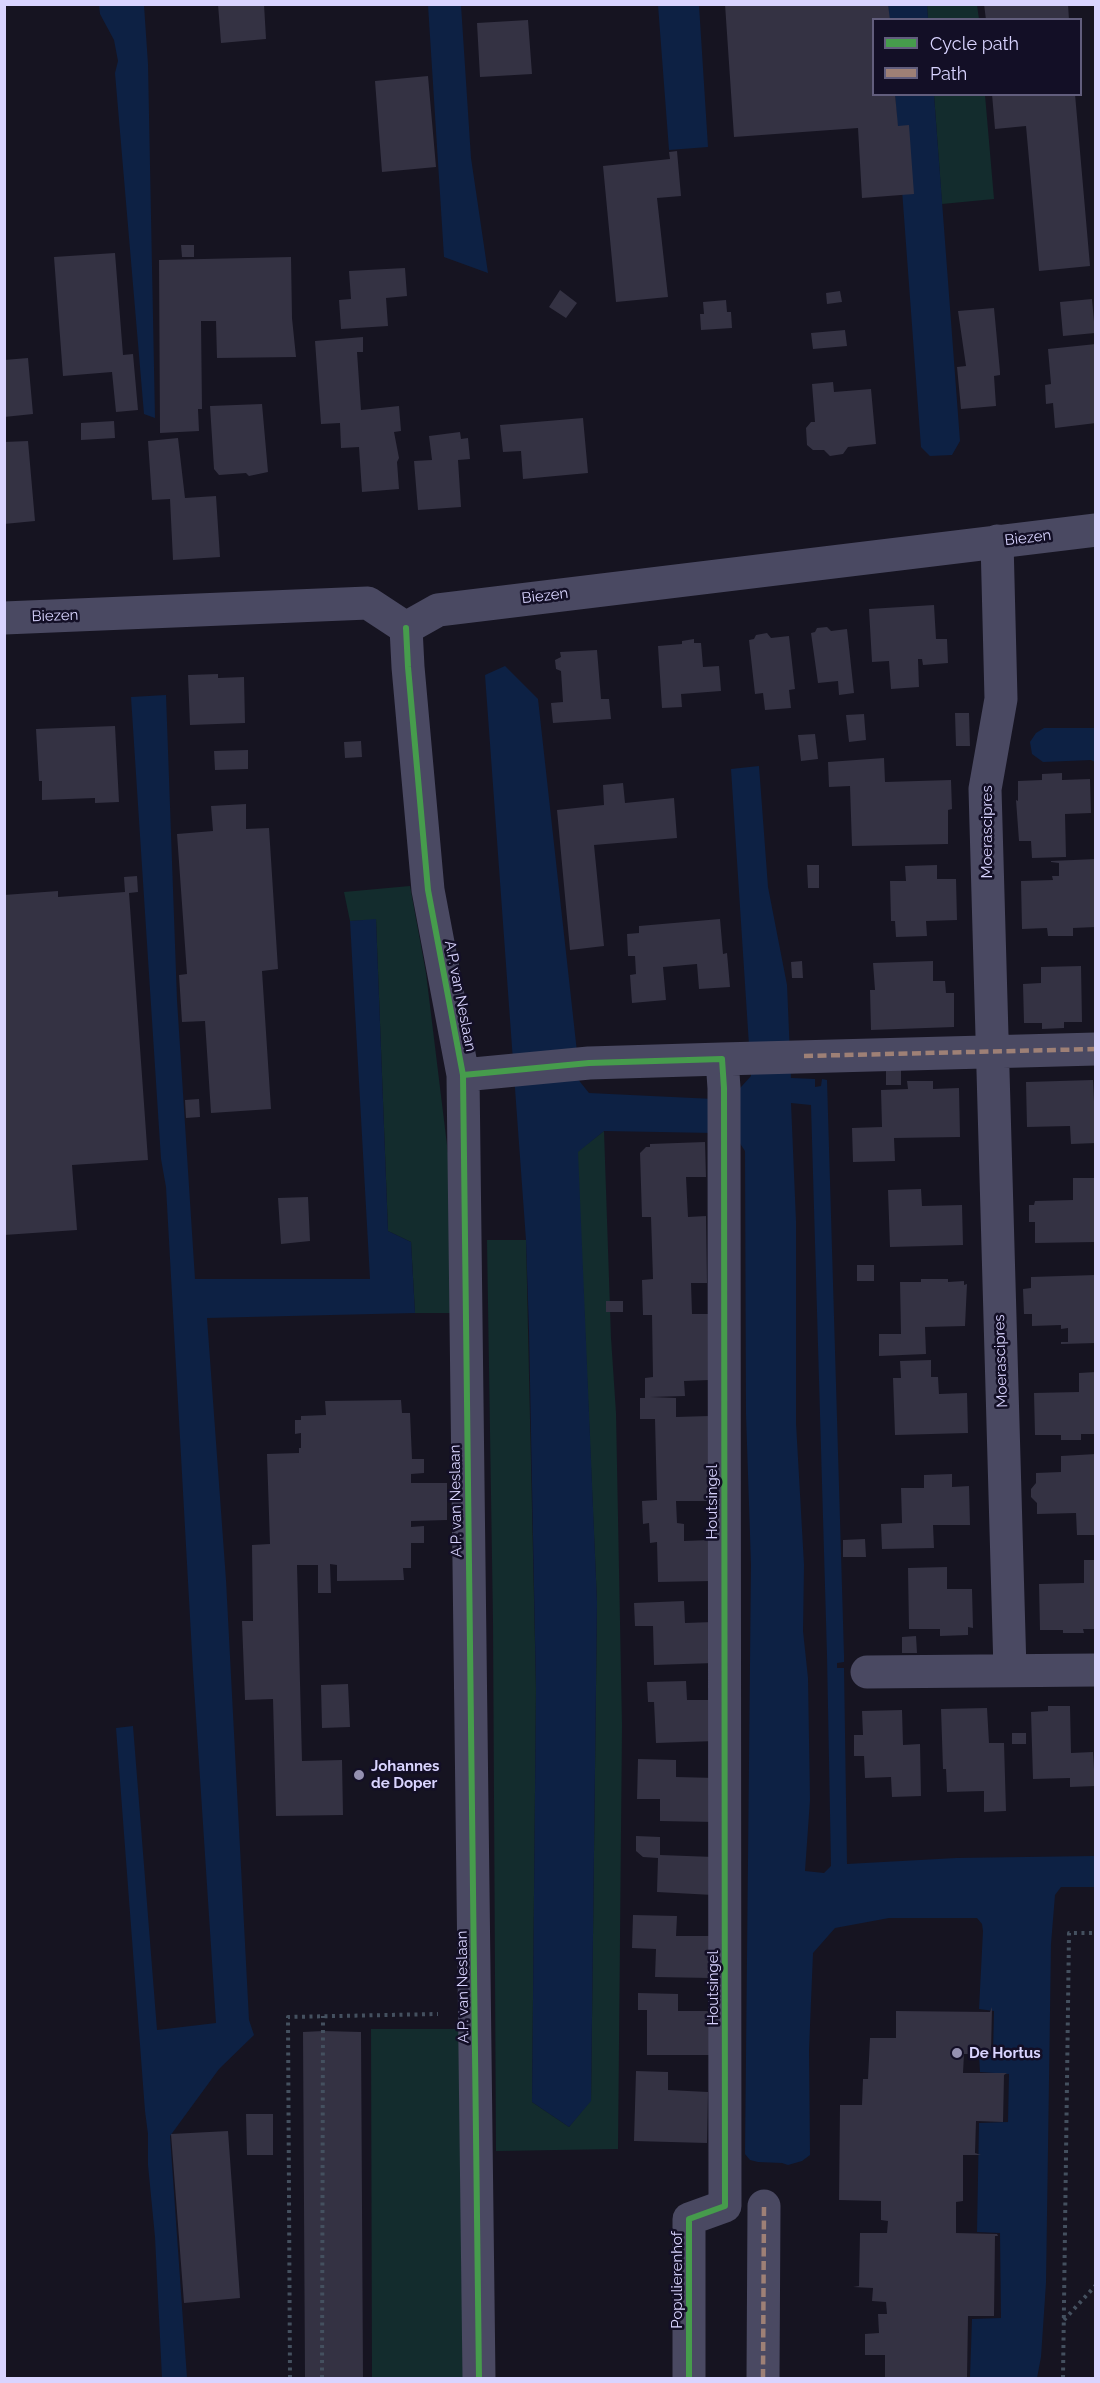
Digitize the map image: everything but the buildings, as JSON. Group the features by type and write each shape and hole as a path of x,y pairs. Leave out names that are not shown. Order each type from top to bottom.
{"street":[{"name":"Biezen","path":"4,618 368,603 406,628 438,610 1095,530"},
{"name":"Moerascipres","path":"997,541 1001,699 985,789 1010,1670"},
{"name":"A.P. van Neslaan","path":"406,628 428,890 463,1075 479,2379"},
{"path":"463,1075 589,1063 729,1068 804,1056 1095,1049"},
{"name":"Houtsingel","path":"725,2206 724,1146 729,1068"},
{"path":"867,1672 1095,1670"},
{"name":"Populierenhof","path":"688,2379 689,2219 725,2206"},
{"path":"763,2379 764,2206"}],"path":[{"path":"1063,2379 1069,1933 1095,1934"},
{"path":"321,2379 323,2016"},
{"path":"1064,2320 1095,2285"}],"green space":[{"path":"927,5 977,5 979,18 928,18"},
{"path":"934,96 985,96 994,199 942,204"},
{"path":"410,886 426,973 448,1153 452,1313 415,1313 411,1242 388,1231 376,920 350,921 344,892"},
{"path":"604,1131 611,1338 616,1413 622,1726 618,2149 496,2151 493,1622 487,1240 526,1240 536,1689 532,2102 569,2127 591,2100 597,1602 577,1152"},
{"path":"371,2029 459,2029 463,2378 372,2378"}],"water":[{"path":"99,5 144,5 148,64 155,418 144,414 115,73 118,61 114,40 100,14"},
{"path":"428,5 461,5 471,158 488,273 444,257"},
{"path":"658,5 699,5 708,147 669,150"},
{"path":"888,5 927,5 928,18 889,18"},
{"path":"895,96 934,96 960,441 952,455 930,456 921,447"},
{"path":"505,666 538,699 577,1052 577,1078 589,1093 714,1099 714,1133 604,1131 578,1152 597,1602 591,2101 569,2127 532,2102 536,1689 529,1330 526,1240 485,675"},
{"path":"166,695 177,1000 195,1279 370,1279 350,921 376,919 388,1231 411,1242 415,1313 207,1318 226,1580 249,2020 254,2035 219,2069 170,2136 187,2378 162,2378 148,2134 116,1728 133,1726 157,2030 216,2023 193,1671 166,1187 161,1159 131,697"},
{"path":"1044,728 1095,728 1095,762 1091,760 1043,762 1032,754 1030,742 1036,733"},
{"path":"759,766 768,887 787,985 791,1078 815,1079 815,1087 821,1086 822,1079 827,1080 844,1655 844,1662 837,1663 837,1668 844,1668 847,1864 956,1858 1095,1856 1095,1887 1061,1887 1055,1895 1051,1944 1046,2283 1041,2357 1037,2378 970,2378 972,2319 1001,2318 1000,2233 977,2232 979,2123 1008,2122 1009,2074 980,2072 979,2055 993,2054 994,2011 979,2009 983,1931 982,1924 977,1918 889,1918 835,1928 813,1953 809,2050 810,2155 802,2161 788,2165 750,2160 745,2154 751,1565 746,1414 745,1151 733,1133 732,1097 751,1076 731,769","holes":["791,1103 811,1105 831,1866 824,1873 805,1871 810,1800 808,1678 803,1631 804,1565 796,1423 796,1221"]}],"marked path":[{"path":"804,1056 1096,1049"},
{"path":"763,2378 764,2206"}],"cycle path":[{"path":"406,628 428,890 463,1075 479,2378"},
{"path":"463,1075 589,1063 722,1059 724,1088 725,2206 689,2219 689,2378"}],"place":[{"name":"Johannes de Doper","path":"359,1775"},
{"name":"De Hortus","path":"957,2053"}]}
